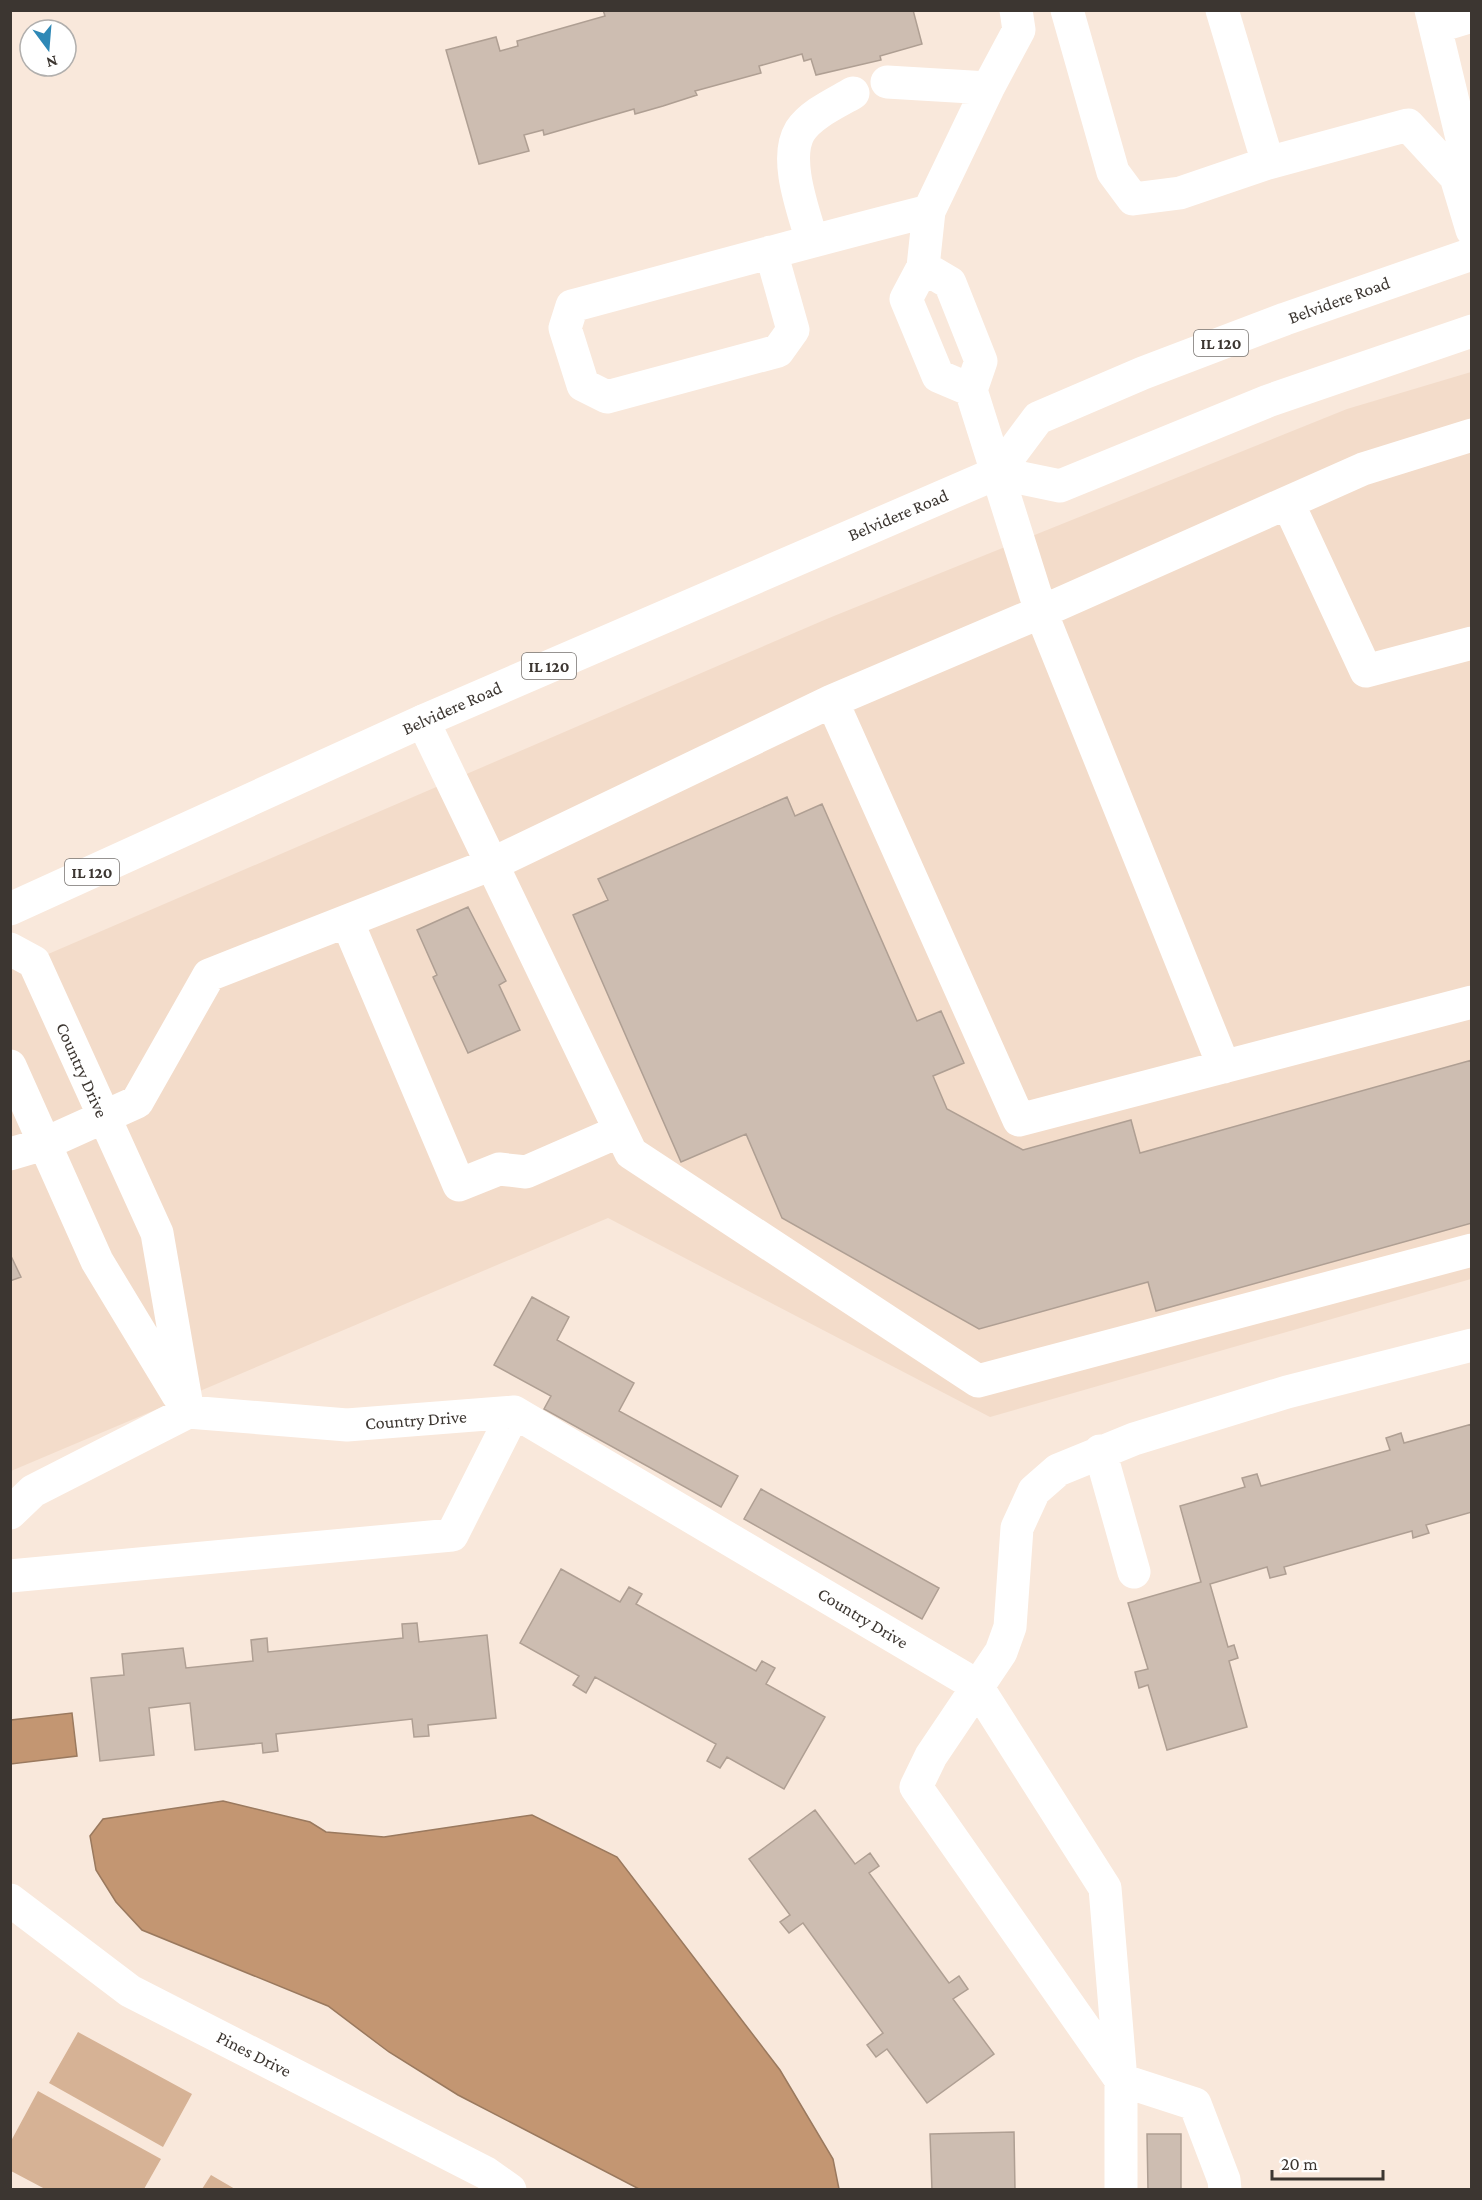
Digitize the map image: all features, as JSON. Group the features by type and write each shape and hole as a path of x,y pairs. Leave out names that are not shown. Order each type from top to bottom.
{"street":[{"path":"971,390 938,376 906,299 923,267 929,211 1018,30 1016,10"},
{"path":"1067,10 1113,172 1133,199 1180,193 1268,163 1408,125 1464,159"},
{"path":"1222,10 1268,163"},
{"path":"1472,16 1434,19 1461,81 1464,159 1472,230"},
{"path":"887,82 988,88"},
{"path":"812,241 800,199 793,162 800,131 820,114 853,93"},
{"path":"771,252 793,330 778,351 607,397 583,386 565,328 572,306 771,252 812,241 929,211"},
{"name":"Belvidere Road","path":"10,909 423,721 997,473 1038,418 1143,373 1285,319 1472,254"},
{"path":"923,267 950,283 981,361 971,390 1041,612 1224,1066"},
{"path":"997,473 1060,486 1268,401 1472,331"},
{"path":"10,1154 44,1144 137,1102 209,975 492,864 832,701 1041,612 1363,469 1472,435"},
{"path":"1288,503 1366,671 1472,643"},
{"path":"832,701 1019,1120 1472,1002"},
{"path":"423,721 631,1153 978,1381 1472,1250"},
{"path":"347,921 459,1185 499,1169 526,1172 620,1131"},
{"name":"Country Drive","path":"10,949 34,962 157,1233 188,1412 347,1425 514,1412 976,1685 1105,1888 1121,2080 1121,2190"},
{"path":"10,1066 97,1261 188,1412 33,1491 10,1513"},
{"path":"1225,2190 1224,2180 1195,2104 1121,2080 916,1787 931,1756 976,1685 1001,1652 1010,1627 1017,1528 1034,1491 1058,1470 1100,1451 1287,1392 1472,1345"},
{"path":"10,1576 452,1535 514,1412"},
{"path":"1100,1451 1134,1572"},
{"name":"Pines Drive","path":"14,1911 130,1990 487,2184"}],"shaded area":[{"path":"1471,372 1471,1279 990,1417 608,1218 11,1471 11,970 829,618 1347,409"},
{"path":"72,1713 77,1756 11,1764 11,1720"},
{"path":"223,1801 310,1822 326,1832 384,1837 532,1815 617,1857 780,2070 833,2159 839,2189 639,2189 458,2095 389,2052 328,2006 142,1930 116,1902 96,1870 90,1836 103,1819"},
{"path":"78,2032 192,2094 163,2147 49,2083"},
{"path":"38,2091 161,2159 144,2189 45,2189 11,2171 11,2141"},
{"path":"211,2175 235,2189 202,2189"}],"building":[{"path":"603,10 913,10 922,44 880,56 881,60 816,75 811,59 804,61 802,54 759,66 761,73 695,91 697,95 663,106 635,114 634,109 544,135 543,130 524,135 529,151 479,164 446,50 496,37 500,51 518,46 517,41 605,16"},
{"path":"787,797 795,816 822,804 917,1021 941,1011 964,1063 933,1076 947,1109 1023,1150 1131,1120 1140,1153 1472,1060 1472,1223 1156,1311 1148,1282 979,1329 782,1218 746,1134 681,1162 573,915 608,900 598,879"},
{"path":"468,907 506,981 499,985 520,1030 468,1053 433,977 437,975 417,930"},
{"path":"10,1254 21,1277 10,1281"},
{"path":"532,1297 569,1317 557,1340 634,1383 619,1411 738,1476 721,1507 544,1409 551,1396 494,1365"},
{"path":"1472,1424 1472,1512 1426,1525 1429,1533 1413,1538 1412,1531 1284,1567 1286,1574 1270,1578 1267,1567 1210,1584 1228,1647 1234,1645 1238,1658 1229,1661 1247,1727 1167,1750 1148,1685 1139,1688 1135,1672 1148,1669 1128,1603 1201,1582 1180,1506 1245,1487 1242,1478 1257,1474 1261,1486 1390,1450 1386,1438 1401,1433 1404,1443"},
{"path":"761,1489 939,1588 922,1619 744,1519"},
{"path":"561,1569 620,1602 629,1587 642,1594 636,1604 756,1671 762,1661 775,1668 766,1684 825,1717 784,1789 727,1757 720,1768 707,1761 716,1744 595,1677 586,1693 573,1685 579,1676 520,1643"},
{"path":"417,1623 419,1642 487,1635 496,1718 428,1725 429,1736 414,1737 412,1719 276,1734 278,1751 263,1753 262,1743 195,1750 190,1703 149,1708 154,1755 100,1761 91,1678 124,1675 122,1654 183,1648 186,1668 253,1661 251,1640 267,1638 268,1652 403,1638 402,1624"},
{"path":"815,1810 855,1864 870,1853 879,1866 869,1873 949,1983 959,1976 968,1989 953,1999 994,2054 927,2103 887,2049 876,2057 867,2045 883,2033 803,1923 789,1933 780,1922 790,1915 749,1859"},
{"path":"1014,2132 1015,2190 932,2190 930,2134"},
{"path":"1147,2134 1181,2134 1181,2190 1148,2190"}]}
